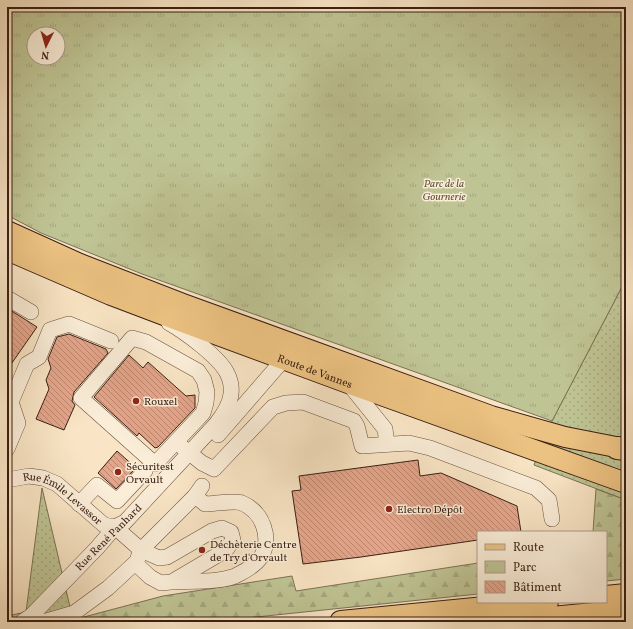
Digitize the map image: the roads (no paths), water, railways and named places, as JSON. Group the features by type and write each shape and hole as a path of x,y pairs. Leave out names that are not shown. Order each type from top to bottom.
{"highway":[{"path":"607,596 626,595"},
{"path":"341,622 537,603"},
{"path":"508,622 626,611"}],"main road":[{"name":"Route de Vannes","path":"7,231 80,264 125,282 361,370 477,411 565,437 623,448"},
{"name":"Route de Vannes","path":"7,250 73,279 139,305 348,383 626,483"}],"street":[{"path":"7,298 31,312"},
{"name":"Rue René Panhard","path":"139,305 182,331 205,349 227,372 231,383 231,394 227,409 216,424 196,458"},
{"path":"7,448 18,423 11,402 27,364 39,357 50,330 69,324 111,341"},
{"path":"132,338 146,342 198,371 204,380 207,392 203,413 176,442 155,464 81,398 132,338"},
{"name":"Rue René Panhard","path":"22,622 31,616 98,548 116,527 125,522 176,467 196,458 284,359"},
{"path":"348,383 385,430 387,444"},
{"path":"176,442 196,458 214,469 273,407 286,403 303,402 354,421 357,426 362,446 409,443 430,448 536,488 549,500 552,519"},
{"path":"79,504 97,485 117,501 145,471"},
{"name":"Rue Émile Levassor","path":"7,480 29,476 43,478 57,484 104,525 116,527"},
{"path":"43,622 74,613 108,588 138,556 198,491 206,504 241,503 251,508 259,516 264,530 266,545 260,558 251,567 238,575 223,579 172,581 161,583 150,576 138,556 116,527"},
{"path":"138,556 166,558 212,531 222,528 231,532 233,540 226,550 172,581"}],"place":[{"name":"Rouxel","path":"136,401"},
{"name":"Sécuritest Orvault","path":"118,472"},
{"name":"Electro Dépôt","path":"389,509"},
{"name":"Déchèterie Centre de Try d'Orvault","path":"202,550"}],"park label":[{"name":"Parc de la Gournerie","path":"444,189"}]}
